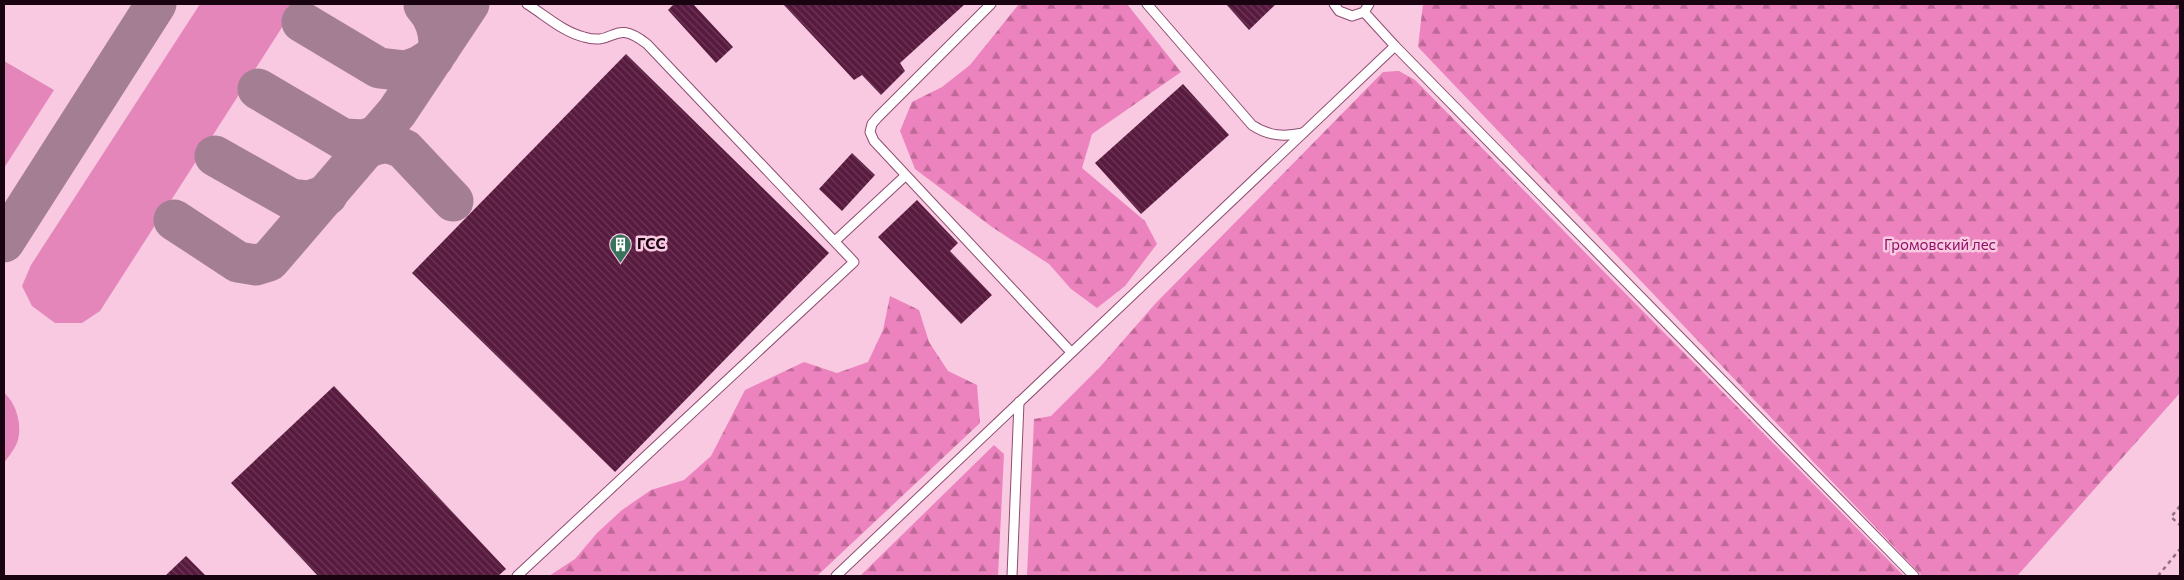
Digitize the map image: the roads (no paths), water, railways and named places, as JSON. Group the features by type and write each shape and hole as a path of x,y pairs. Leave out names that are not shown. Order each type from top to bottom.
{"lane":[{"path":"517,576 854,262 648,44 634,34 623,31 602,39 583,37 564,28 527,4"},
{"path":"990,4 872,124 871,138 1071,352"},
{"path":"1147,4 1252,125 1268,133 1278,135 1289,136 1304,132"},
{"path":"1334,4 1339,11 1345,15 1352,16 1367,8 1396,46 1914,576"},
{"path":"836,576 1396,46"},
{"path":"835,241 905,176"},
{"path":"1012,576 1019,402"}],"place":[{"name":"ГСС","path":"621,263"}],"park label":[{"name":"Громовский лес","path":"1940,245"}]}
